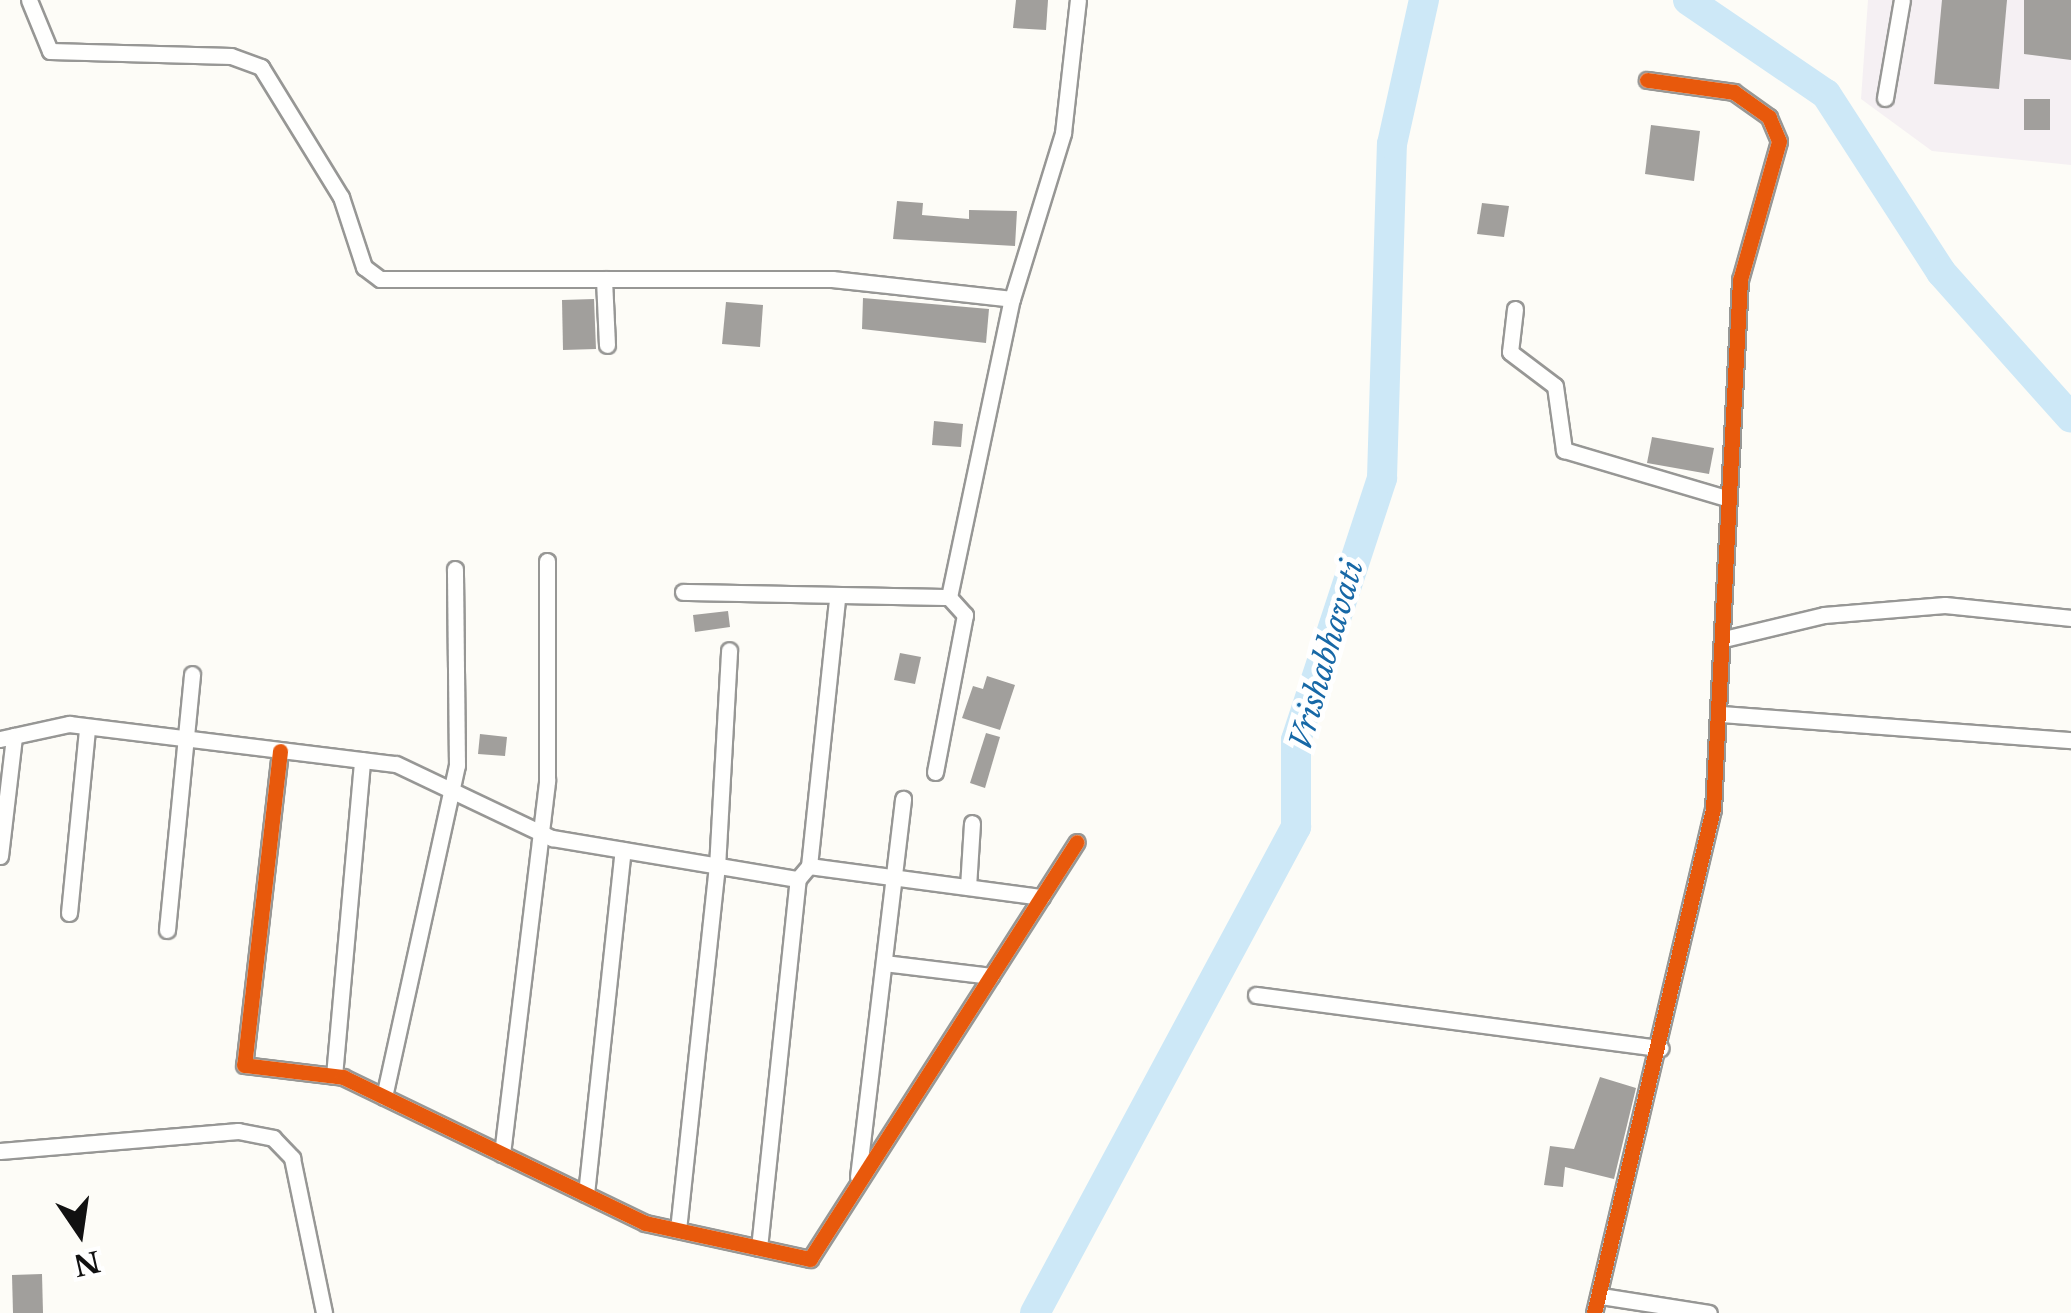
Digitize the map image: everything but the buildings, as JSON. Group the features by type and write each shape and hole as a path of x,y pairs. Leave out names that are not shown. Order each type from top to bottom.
{"street":[{"path":"29,0 50,51 231,56 261,67 341,198 370,274 832,279 1012,300"},
{"path":"950,597 1012,300 1063,133 1078,0"},
{"path":"1885,98 1902,0"},
{"path":"1594,1313 1661,1048 1713,809 1722,714 1726,498 1740,280 1779,134 1734,92 1648,80"},
{"path":"604,278 607,345"},
{"path":"1515,310 1510,352 1555,386 1564,450 1726,498"},
{"path":"502,1154 539,834 547,561"},
{"path":"384,1097 453,791 455,569"},
{"path":"683,592 836,601 950,597"},
{"path":"935,772 965,615 950,597"},
{"path":"759,1248 836,601"},
{"path":"1724,639 1824,614 1945,606 2071,618"},
{"path":"678,1230 717,867 728,650"},
{"path":"166,930 192,674"},
{"path":"1722,714 2071,740"},
{"path":"70,913 86,728"},
{"path":"0,856 7,737 86,728 412,768 539,834 717,867 894,878 1042,897"},
{"path":"280,751 244,1065 334,1076 586,1194 678,1230 810,1258 1077,842"},
{"path":"334,1076 362,760"},
{"path":"858,1184 902,798"},
{"path":"968,887 972,824"},
{"path":"586,1194 623,850"},
{"path":"884,963 991,976"},
{"path":"1256,995 1661,1048"},
{"path":"0,1151 238,1131 273,1138 292,1158 324,1313"},
{"path":"1601,1296 1710,1313"}],"shaded area":[{"path":"1868,0 2071,0 2071,165 1932,151 1861,99"}],"waterway":[{"name":"Vrishabhavati","path":"1035,1313 1296,827 1296,740 1382,478 1392,144 1424,0"},
{"name":"Vrishabhavati","path":"1688,0 1826,94 1941,272 2071,418"}],"cycle path":[{"path":"1594,1313 1713,809 1740,280 1779,141 1769,117 1734,92 1647,80"},
{"path":"280,751 244,1065 343,1077 645,1223 810,1259 1077,842"}]}
